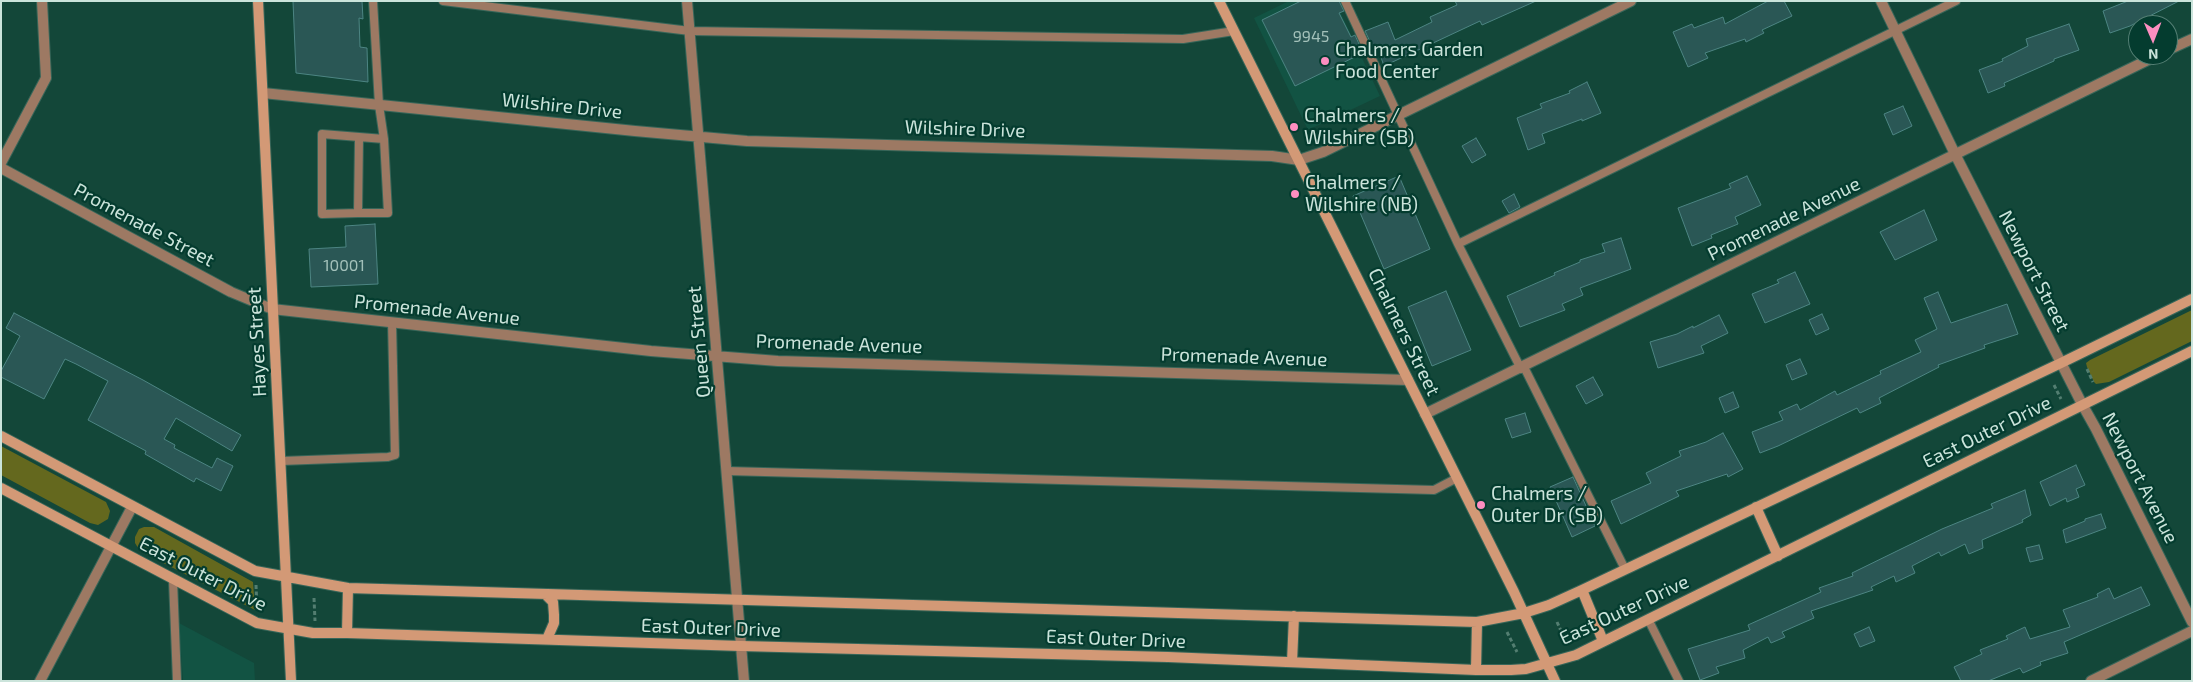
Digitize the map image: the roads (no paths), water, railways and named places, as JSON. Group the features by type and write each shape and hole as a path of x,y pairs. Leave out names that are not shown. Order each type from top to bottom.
{"street":[{"path":"1,163 46,78 42,1"},
{"name":"Hayes Street","path":"258,1 291,681"},
{"name":"Queen Street","path":"687,1 744,681"},
{"name":"Chalmers Street","path":"1219,1 1524,613 1555,681"},
{"name":"Wilshire Drive","path":"263,93 748,141 1272,156 1299,160 1323,152 1631,1"},
{"path":"1881,1 1956,154"},
{"path":"2178,45 2192,38"},
{"name":"Promenade Avenue","path":"1425,414 1523,368 2138,65"},
{"name":"Newport Street","path":"1956,154 2082,404"},
{"name":"Promenade Street","path":"1,168 231,292 272,309"},
{"name":"East Outer Drive","path":"1,436 255,571 286,575 313,583 348,588 737,598 1477,622 1524,613 1582,590 2192,299"},
{"name":"Promenade Avenue","path":"272,309 641,350 788,361 1408,380"},
{"name":"East Outer Drive","path":"1,488 258,623 313,634 347,633 1292,662 1476,670 1526,669 1576,655 2192,351"},
{"name":"Newport Avenue","path":"2082,404 2096,428 2192,622"},
{"path":"40,681 132,507"},
{"path":"1756,507 1778,556"},
{"path":"347,633 348,588"},
{"path":"1582,590 1603,641"},
{"path":"545,594 553,602 554,615 554,622 547,639"},
{"path":"1292,662 1294,616"},
{"path":"1476,670 1477,622"},
{"path":"2091,681 2192,631"}],"lane":[{"path":"373,1 379,105 384,139 388,213 322,214 322,134 384,139"},
{"path":"443,1 690,31 1183,39 1234,31"},
{"path":"1345,1 1458,244 1625,570"},
{"path":"1458,244 1956,1"},
{"path":"358,213 359,138"},
{"path":"281,461 388,457 396,455 392,322"},
{"path":"727,471 1434,490 1457,478"},
{"path":"173,580 177,681"},
{"path":"1648,619 1679,681"}],"place":[{"name":"Chalmers Garden Food Center","path":"1325,61"},
{"name":"Chalmers / Wilshire (SB)","path":"1294,127"},
{"name":"Chalmers / Wilshire (NB)","path":"1295,194"},
{"name":"Chalmers / Outer Dr (SB)","path":"1481,505"}]}
